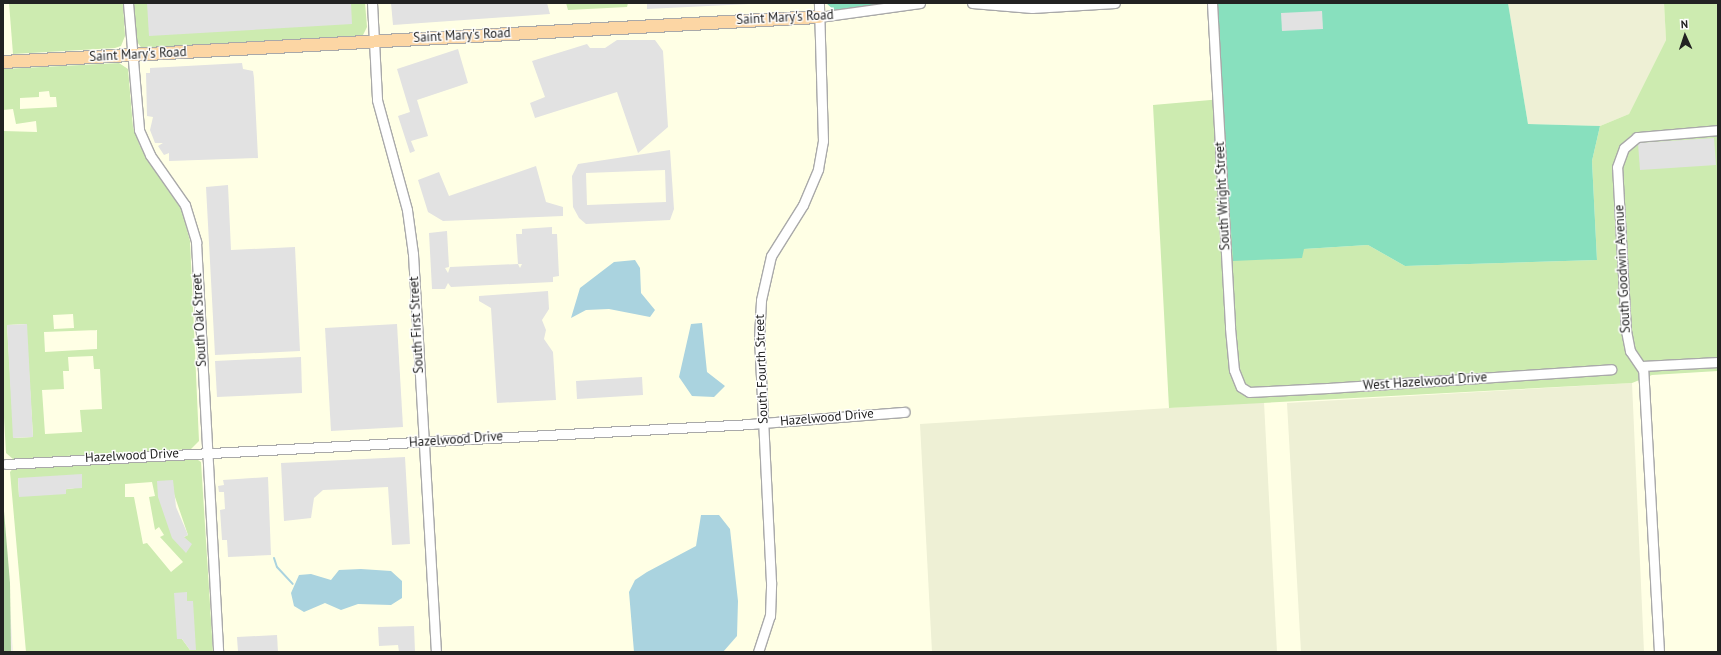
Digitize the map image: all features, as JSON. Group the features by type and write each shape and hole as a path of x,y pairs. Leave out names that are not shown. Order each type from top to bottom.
{"main road":[{"name":"Saint Mary's Road","path":"3,62 819,16"}],"street":[{"name":"South Oak Street","path":"128,3 131,55 139,130 150,155 185,205 194,230 218,652"},
{"name":"South First Street","path":"372,3 377,100 410,231 436,652"},
{"name":"South Fourth Street","path":"758,652 770,616 772,582 759,339 761,300 771,256 803,205 818,169 823,141 819,3"},
{"name":"Saint Mary's Road","path":"819,16 920,3"},
{"path":"972,3 1032,8 1115,3"},
{"name":"South Wright Street","path":"1212,3 1231,335 1235,377 1241,388"},
{"name":"South Goodwin Avenue","path":"1642,366 1630,351 1626,331 1618,161 1624,148 1637,137 1718,130"},
{"path":"1659,652 1642,366 1718,362"},
{"name":"West Hazelwood Drive","path":"1241,388 1249,392 1314,389 1611,369"},
{"name":"Hazelwood Drive","path":"6,464 764,423 905,412"}],"shaded area":[{"path":"3,3 1718,3 1718,652 13,652 3,499"},
{"path":"147,3 351,3 352,24 149,36"},
{"path":"391,3 547,3 550,14 393,25"},
{"path":"647,3 770,3 647,9"},
{"path":"1508,3 1664,3 1666,40 1629,114 1600,126 1528,124"},
{"path":"1322,11 1323,29 1282,31 1281,13"},
{"path":"617,40 655,40 663,51 668,127 638,153 617,92 535,118 530,103 545,97 532,61 587,44 590,48 605,48"},
{"path":"458,49 468,83 417,100 428,136 411,141 415,151 410,153 398,116 410,112 397,69"},
{"path":"242,63 243,69 253,71 258,158 169,161 169,153 164,155 158,146 163,143 155,143 150,130 153,117 147,116 146,73 150,73 150,68"},
{"path":"1714,138 1716,165 1640,170 1638,143"},
{"path":"670,150 674,209 670,220 586,224 579,218 573,207 572,176 578,164","holes":["665,170 666,202 587,205 586,173"]},
{"path":"536,166 546,202 563,207 563,216 443,221 428,212 418,180 439,172 449,196"},
{"path":"228,185 231,250 295,247 300,351 215,355 206,187"},
{"path":"552,227 552,234 557,234 559,276 553,277 553,282 451,287 448,283 445,289 432,289 429,233 447,231 449,267 445,268 448,273 450,267 518,264 516,234 522,234 522,229"},
{"path":"548,291 549,309 542,320 546,330 544,339 553,352 556,400 497,403 491,308 479,301 479,296"},
{"path":"27,324 33,437 13,438 7,325"},
{"path":"397,324 403,427 331,431 325,328"},
{"path":"301,357 302,393 217,397 215,361"},
{"path":"642,377 643,395 577,399 576,381"},
{"path":"1632,383 1644,652 1301,652 1287,403"},
{"path":"1264,402 1277,652 932,652 920,424"},
{"path":"405,457 410,544 392,545 388,487 323,490 314,498 311,518 284,521 281,463"},
{"path":"82,474 82,488 66,489 66,494 19,497 18,478"},
{"path":"268,477 271,555 228,557 227,540 222,540 220,510 225,509 224,492 219,492 218,486 224,485 223,480"},
{"path":"173,480 176,507 188,535 184,537 192,544 186,553 172,538 158,497 157,481"},
{"path":"187,592 187,601 193,601 196,650 190,650 182,639 177,639 174,593"},
{"path":"414,626 415,652 399,652 398,645 379,646 378,627"},
{"path":"277,635 278,652 238,652 237,637"}],"green space":[{"path":"9,3 123,3 125,36 121,46 115,48 13,54"},
{"path":"133,3 365,3 367,27 363,35 351,38 143,50 135,39"},
{"path":"566,3 628,3 627,7 568,10"},
{"path":"826,3 899,3 834,10"},
{"path":"1216,3 1508,3 1528,124 1600,126 1592,161 1597,260 1405,266 1368,245 1304,249 1302,258 1233,261"},
{"path":"1664,3 1718,3 1718,371 1652,375 1632,383 1169,408 1153,105 1222,99 1304,249 1368,245 1405,266 1597,260 1592,161 1600,126 1629,114 1666,40"},
{"path":"119,63 128,69 133,127 140,146 181,207 190,241 199,441 191,449 13,459 6,453 3,400 3,131 37,132 36,121 16,124 13,109 3,110 3,69","holes":["49,91 50,97 56,97 57,107 20,109 20,98 39,97 39,92","73,314 74,328 54,329 53,315","26,324 33,437 14,438 7,325","97,330 97,349 45,352 44,332","93,356 94,369 100,369 102,409 80,410 82,432 45,434 42,390 64,389 63,371 69,371 68,357"]},
{"path":"195,458 201,462 213,652 26,652 10,472 15,466","holes":["18,478 82,487 19,496","157,481 174,494 188,535 184,537","152,482 155,496 149,497 155,530 159,527 164,535 160,537 183,562 171,572 147,543 143,544 134,497 125,497 125,484","187,592 187,601 193,601 190,650 182,639"]},
{"path":"3,499 10,583 11,652 3,652"}],"water":[{"path":"635,260 640,268 641,293 655,310 650,317 609,309 586,310 571,318 580,288 614,262"},
{"path":"702,323 707,372 725,386 714,397 692,396 679,377 691,324"},
{"path":"701,515 719,515 730,529 738,601 737,636 723,652 634,652 629,592 635,580 696,546"},
{"path":"361,569 391,571 402,581 402,598 391,605 358,604 341,610 325,603 304,612 294,606 291,593 299,575 311,574 331,580 339,570"}],"waterway":[{"path":"274,558 277,567 293,584"}]}
